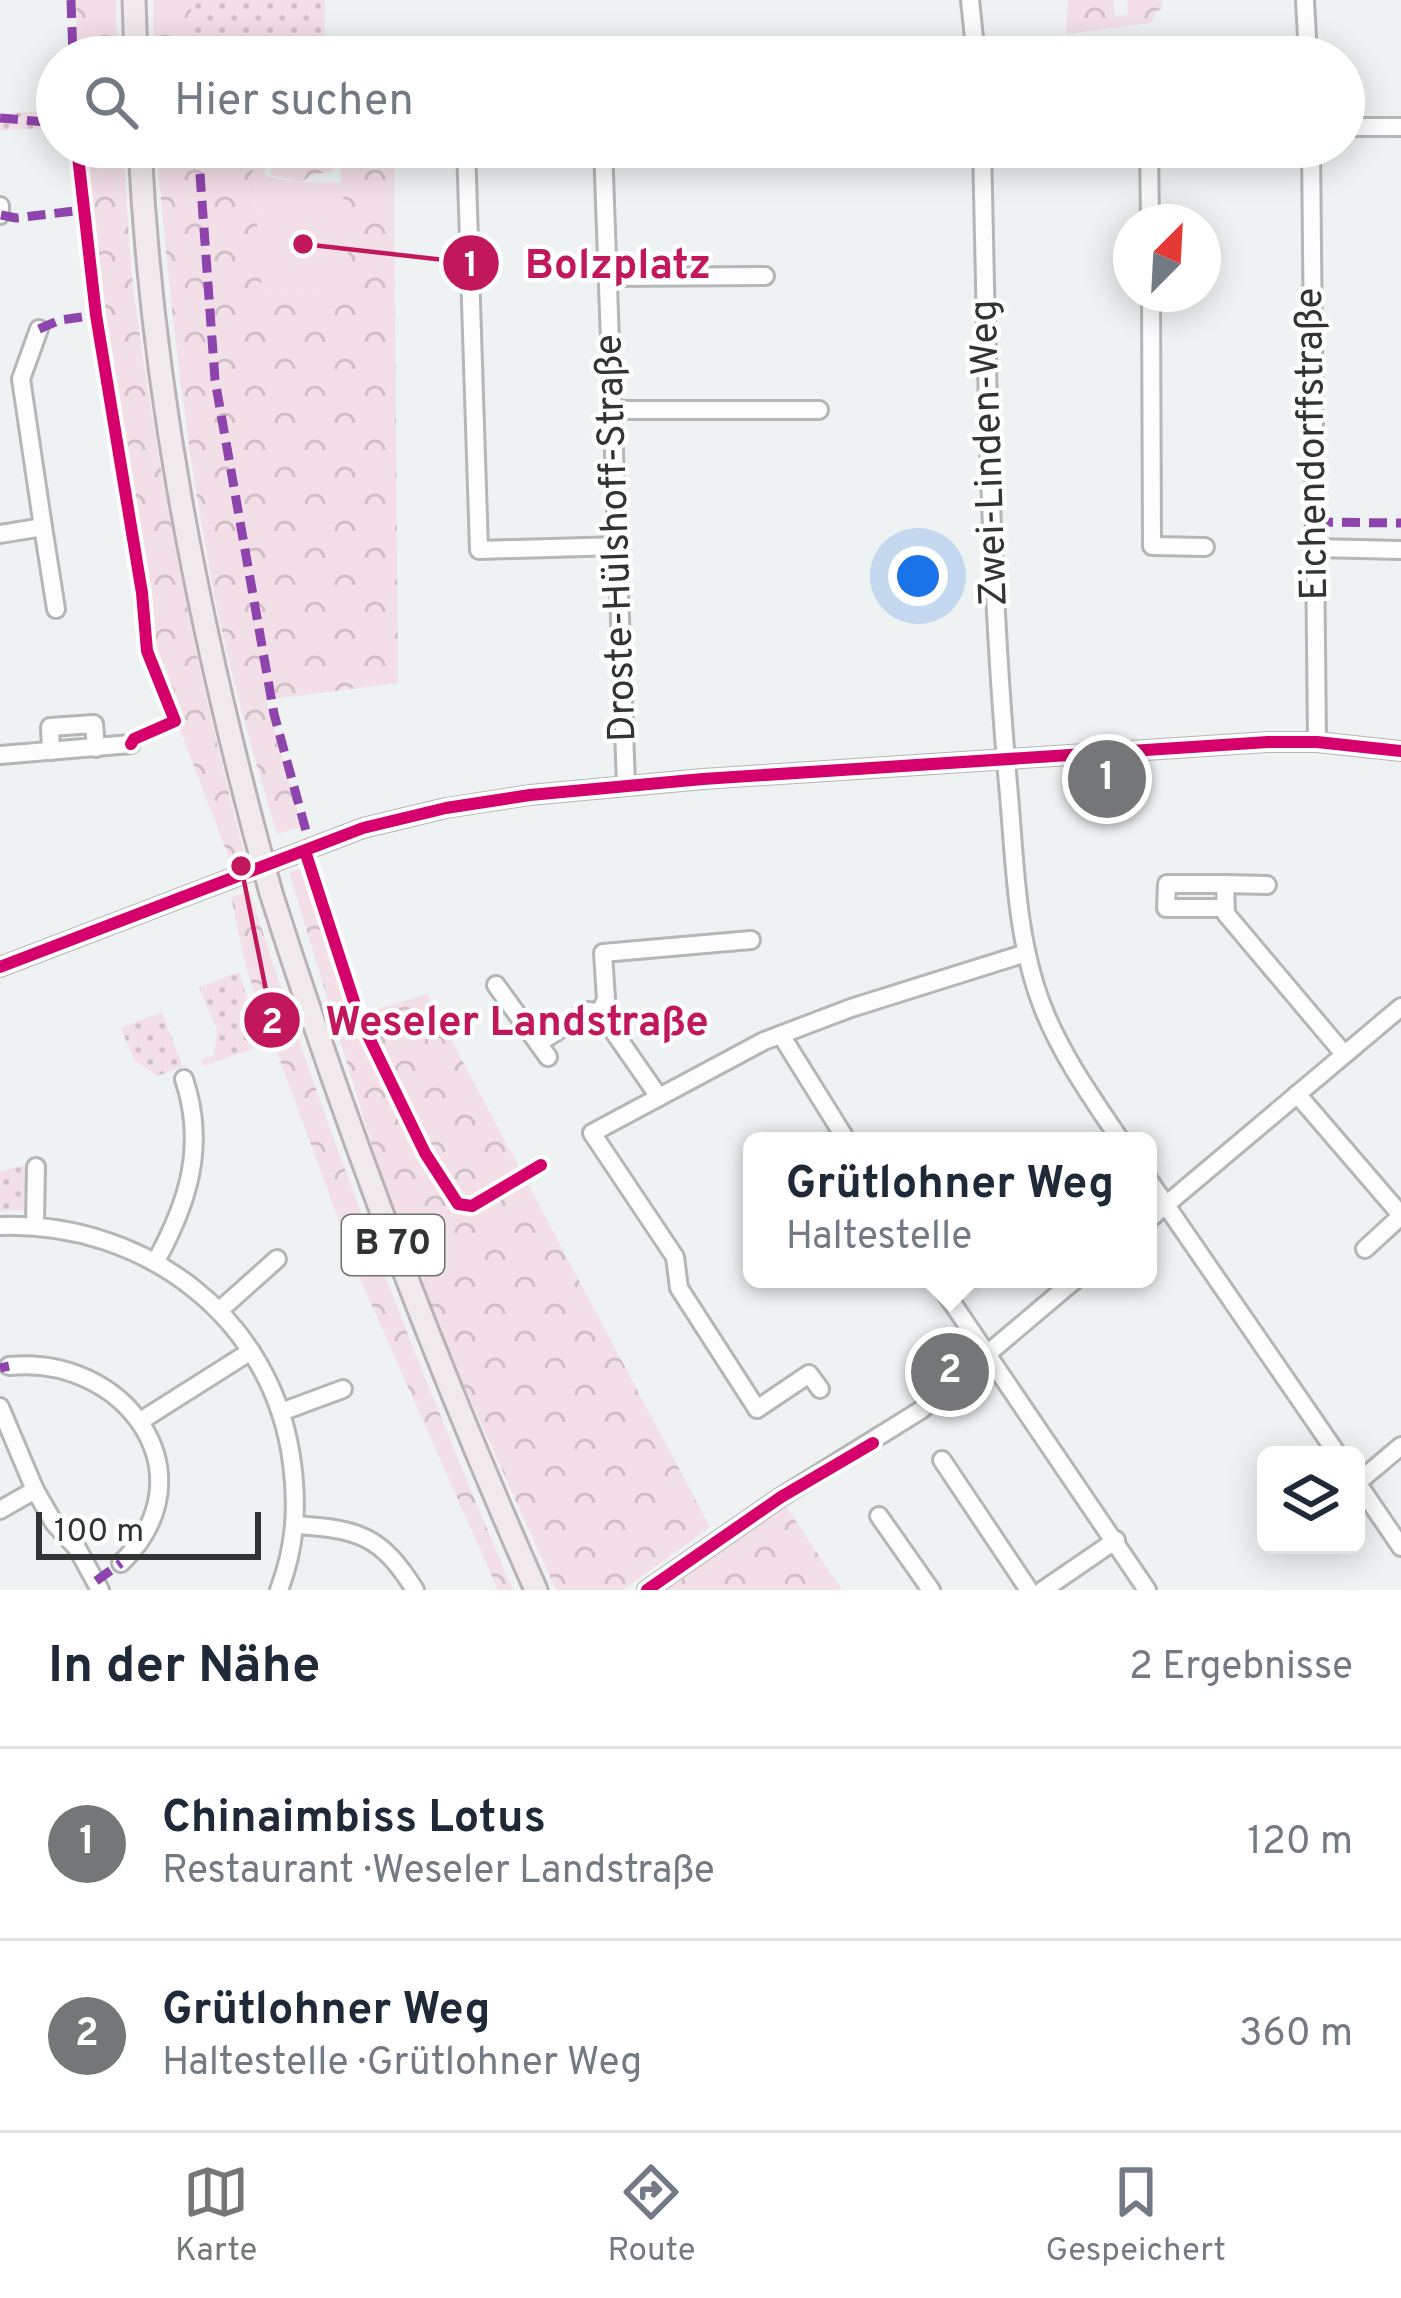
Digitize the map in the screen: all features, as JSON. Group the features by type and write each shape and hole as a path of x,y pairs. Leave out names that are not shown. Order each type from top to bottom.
{"main road":[{"path":"134,0 135,36"},
{"name":"B 70","path":"142,168 156,332 182,505 220,701 255,834 331,1082 424,1330 536,1590"}],"street":[{"path":"970,0 974,36"},
{"path":"1305,0 1307,36"},
{"path":"1365,127 1401,127"},
{"path":"467,168 479,550 618,546"},
{"name":"Droste-Hülshoff-Straße","path":"604,168 626,785"},
{"name":"Zwei-Linden-Weg","path":"983,168 992,561 1005,760 1026,953 1066,1058 1115,1132"},
{"path":"1149,168 1150,204"},
{"name":"Eichendorffstraße","path":"1311,168 1317,742"},
{"path":"610,277 764,275"},
{"path":"1150,312 1153,546 1204,547"},
{"path":"39,328 21,379 56,608"},
{"path":"614,410 819,410"},
{"path":"0,534 43,527"},
{"path":"1315,548 1401,550"},
{"path":"0,967 363,828 446,808 626,785 1005,760 1317,742 1401,751"},
{"path":"0,755 131,744"},
{"path":"1225,908 1166,908 1167,884 1267,885"},
{"path":"1226,884 1226,914 1344,1054"},
{"path":"600,1012 606,998 603,953 751,940"},
{"path":"820,1389 809,1374 757,1409 679,1288 675,1257 592,1133 781,1034 1026,953"},
{"path":"496,985 543,1050 587,1011 600,1012"},
{"path":"1157,1212 1401,1007"},
{"path":"600,1012 658,1097"},
{"path":"781,1034 841,1132"},
{"path":"156,1261 179,1210 197,1142 195,1112 184,1079"},
{"path":"1297,1094 1401,1216 1364,1249"},
{"path":"34,1225 36,1166"},
{"path":"1157,1192 1332,1446"},
{"path":"0,1226 76,1231 123,1245 156,1261 221,1309 251,1351 281,1412 296,1490 296,1525 279,1590"},
{"path":"221,1309 277,1258"},
{"path":"942,1288 1147,1590"},
{"path":"647,1590 781,1497 921,1410 1065,1288"},
{"path":"142,1420 251,1351"},
{"path":"9,1366 38,1363 76,1374 114,1392 142,1420 156,1461 156,1504 143,1541 121,1563"},
{"path":"281,1412 343,1389"},
{"path":"0,1407 35,1490 54,1523 77,1548 100,1590"},
{"path":"1365,1475 1401,1446"},
{"path":"942,1460 1029,1590"},
{"path":"0,1510 35,1490"},
{"path":"1365,1494 1401,1547"},
{"path":"879,1516 931,1590"},
{"path":"296,1525 350,1531 377,1541 396,1559 415,1590"},
{"path":"1042,1590 1115,1540"}],"green space":[{"path":"76,0 116,0 117,36 77,36"},
{"path":"153,0 191,0 191,36 154,36"},
{"path":"191,0 325,0 324,36 191,36"},
{"path":"1068,0 1113,0 1115,16 1128,15 1127,0 1162,0 1162,9 1155,12 1152,23 1066,34"},
{"path":"36,111 36,129 0,130 0,114"},
{"path":"85,168 124,168 134,293 167,506 245,857 231,863 150,651 146,593 109,377"},
{"path":"158,168 253,168 263,292 350,286 340,168 394,168 398,683 266,700 302,827 277,834 215,601 178,358"},
{"path":"253,168 265,168 264,175 293,181 342,183 351,286 262,292"},
{"path":"271,168 333,171 311,175 303,182 271,174"},
{"path":"315,864 361,1014 427,994 710,1527 623,1590 556,1590 447,1348 380,1172 289,872"},
{"path":"250,892 373,1244 513,1590 498,1590 361,1281 246,968 231,897"},
{"path":"239,972 261,1046 203,1066 201,1060 214,1055 217,1030 199,987"},
{"path":"162,1012 183,1067 157,1076 134,1060 121,1028"},
{"path":"27,1165 25,1210 0,1211 0,1171"},
{"path":"785,1505 842,1590 667,1590"}],"marked path":[{"path":"71,0 72,36"},
{"path":"0,118 36,121"},
{"path":"200,168 215,380 274,714 311,849"},
{"path":"1,215 16,218 82,210"},
{"path":"39,329 60,320 96,315"},
{"path":"1315,522 1401,523"},
{"path":"0,1368 9,1366"},
{"path":"96,1581 121,1563"}],"cycle path":[{"path":"79,168 96,315 142,593 147,651 175,721 131,744"},
{"path":"0,967 363,828 530,795 1268,742 1401,751"},
{"path":"305,851 359,1017 425,1153 458,1204 472,1206 541,1165"},
{"path":"647,1590 781,1497 873,1443"}],"place":[{"name":"Bolzplatz","path":"303,244"},
{"name":"Chinaimbiss Lotus","path":"1107,779"},
{"name":"Weseler Landstraße","path":"241,866"},
{"name":"Grütlohner Weg","path":"950,1372"}]}
